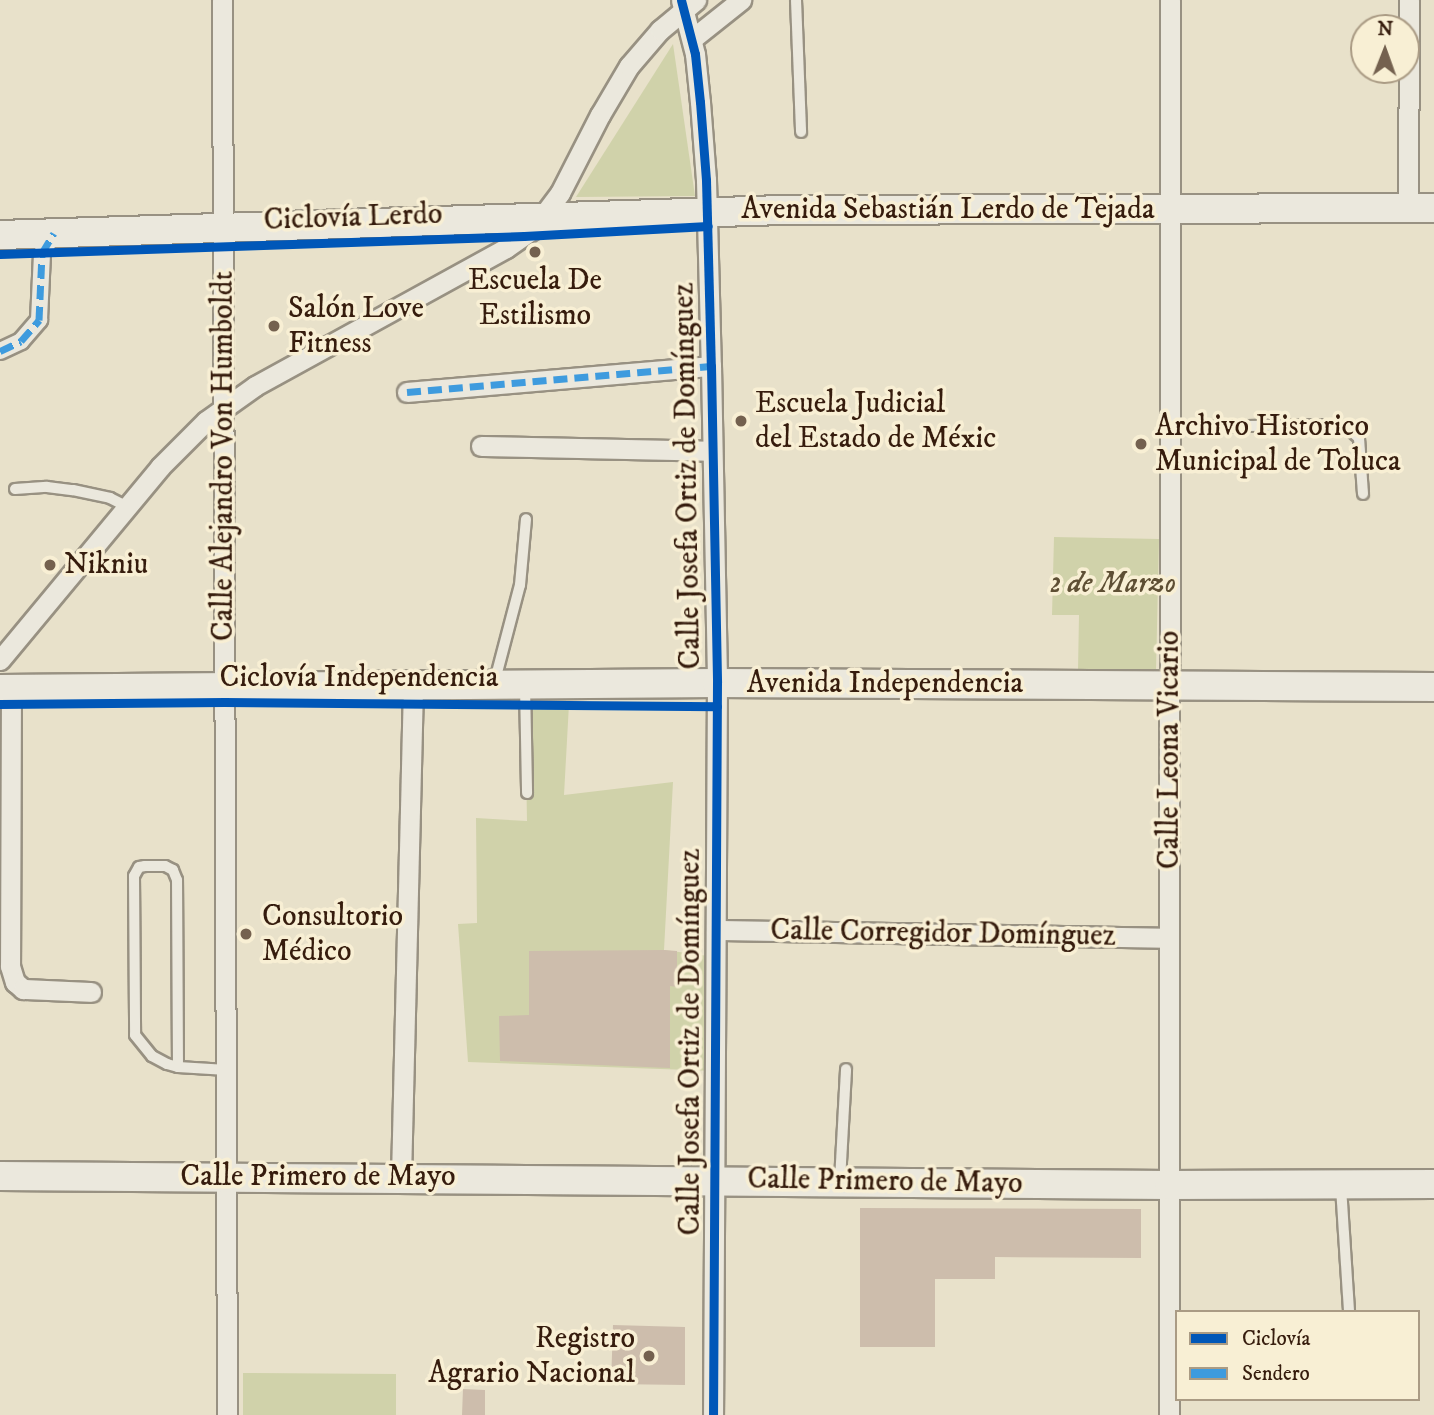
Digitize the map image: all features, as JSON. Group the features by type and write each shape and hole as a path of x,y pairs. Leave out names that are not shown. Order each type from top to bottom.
{"main road":[{"name":"Avenida Sebastián Lerdo de Tejada","path":"0,235 707,212 1421,208"},
{"name":"Avenida Independencia","path":"6,689 717,683 1434,687"},
{"name":"Calle Primero de Mayo","path":"0,1176 1169,1185 1434,1184"}],"street":[{"name":"Calle Alejandro Von Humboldt","path":"222,0 227,1415"},
{"path":"692,39 741,0"},
{"name":"Calle Leona Vicario","path":"1168,1415 1170,0"},
{"path":"1409,0 1421,208"},
{"path":"0,660 160,467 225,405 506,248 542,219 629,66 686,3"},
{"name":"Calle Josefa Ortiz de Domínguez","path":"686,3 699,89 707,212 711,366 717,683 713,1415"},
{"path":"0,351 21,341 39,320 42,253 54,233"},
{"path":"407,392 711,366"},
{"path":"481,446 712,451"},
{"path":"401,1177 413,685"},
{"path":"6,689 12,974 15,982 23,989 91,992"},
{"name":"Calle Corregidor Domínguez","path":"716,930 1169,938"}],"lane":[{"path":"796,0 801,132"},
{"path":"1170,427 1324,425 1349,429 1359,438 1363,494"},
{"path":"15,489 47,487 73,490 110,498 128,507"},
{"path":"494,684 520,585 526,519"},
{"path":"525,684 527,793"},
{"path":"178,1067 176,875 165,866 139,867 134,876 135,1035 152,1056 178,1067 227,1070"},
{"path":"840,1182 846,1069"},
{"path":"1340,1185 1349,1310"}],"green space":[{"path":"673,44 695,196 576,197"},
{"name":"2 de Marzo","path":"1054,537 1159,539 1156,671 1078,669 1079,615 1052,615"},
{"path":"525,704 569,704 564,795 673,782 664,950 716,957 716,1071 468,1062 458,924 477,923 476,818 527,821"},
{"path":"243,1373 396,1374 396,1415 243,1415"}],"building":[{"path":"529,951 677,951 677,987 670,986 670,1068 500,1061 499,1016 529,1015"},
{"path":"860,1208 1141,1209 1141,1258 995,1257 995,1279 935,1279 935,1347 860,1347"},
{"name":"Registro Agrario Nacional","path":"613,1325 685,1327 685,1385 611,1384"},
{"path":"463,1389 485,1390 485,1415 462,1415"}],"marked path":[{"path":"0,351 21,341 39,320 42,253 54,233"},
{"path":"407,392 711,366"}],"cycle path":[{"path":"681,0 695,54 700,102 706,180 711,366 717,683 713,1415"},
{"name":"Ciclovía Lerdo","path":"0,254 524,236 708,226"},
{"name":"Ciclovía Independencia","path":"0,704 224,702 717,706"}],"place":[{"name":"Escuela De Estilismo","path":"535,252"},
{"name":"Salón Love Fitness","path":"274,326"},
{"name":"Escuela Judicial del Estado de Méxic","path":"741,421"},
{"name":"Archivo Historico Municipal de Toluca","path":"1141,444"},
{"name":"Nikniu","path":"50,565"},
{"name":"Consultorio Médico","path":"246,934"},
{"name":"Registro Agrario Nacional","path":"649,1356"}]}
